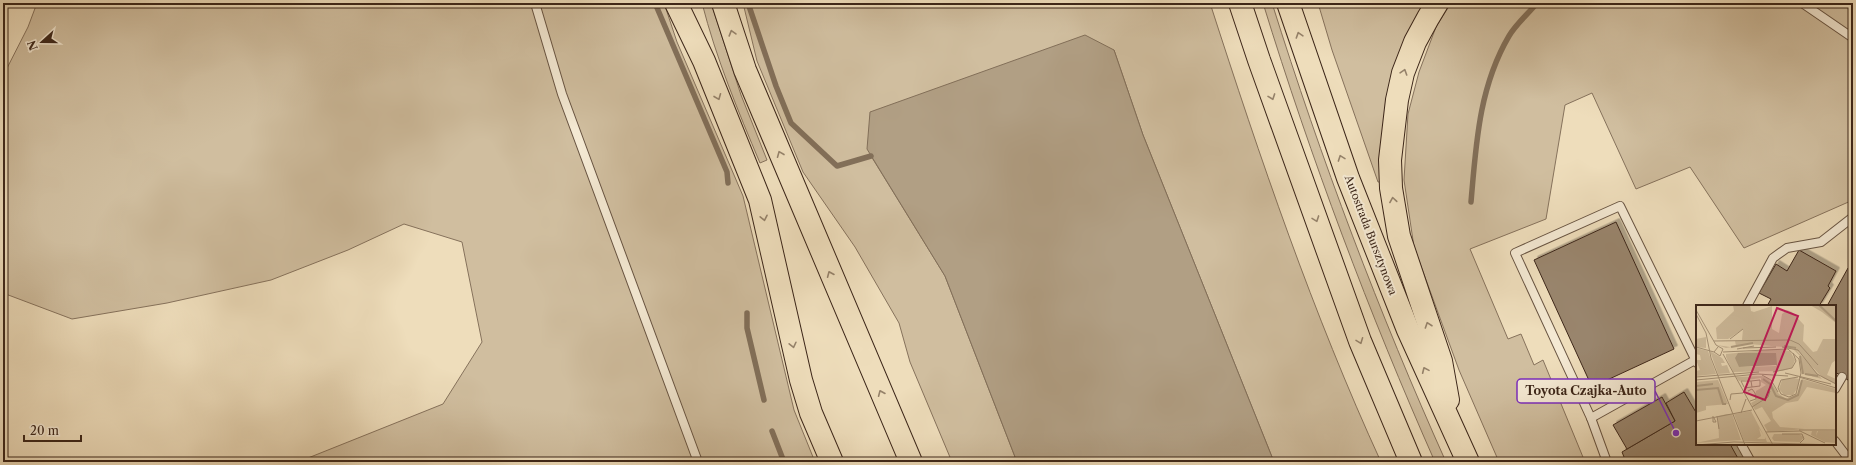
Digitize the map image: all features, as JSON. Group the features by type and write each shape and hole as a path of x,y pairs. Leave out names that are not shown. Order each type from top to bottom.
{"highway":[{"path":"676,3 704,61 760,200 801,380 811,413 832,462"},
{"path":"690,3 704,61"},
{"path":"724,3 745,70 911,462"},
{"path":"1233,3 1259,60"},
{"path":"1240,3 1360,341 1411,462"},
{"name":"Autostrada Bursztynowa","path":"1288,3 1351,185 1408,330 1468,462"},
{"path":"1437,3 1415,42 1404,73 1397,100 1390,160 1391,188 1399,236 1441,361 1453,431"}],"lane":[{"path":"535,3 562,94 698,462"},
{"path":"1802,3 1853,38"},
{"path":"1591,418 1696,362 1620,206 1516,253 1591,418 1607,462"},
{"path":"1748,305 1774,258 1787,248 1821,242 1853,217"},
{"path":"1836,387 1842,377"},
{"path":"1836,443 1851,462"},
{"path":"1742,445 1751,462"}],"shaded area":[{"path":"37,3 664,3 677,42 743,196 794,410 815,462 298,462 443,404 482,342 462,242 404,224 348,250 271,280 167,303 72,319 3,293 3,76 28,27"},
{"path":"702,3 711,3 741,95 767,160 760,163 721,64"},
{"path":"743,3 1210,3 1268,177 1310,293 1356,406 1381,462 1274,462 1143,135 1114,50 871,156 945,276 1017,462 952,462 910,362 899,323 855,247 803,172 757,61"},
{"path":"1263,3 1272,3 1310,120 1352,235 1397,349 1446,462 1435,462 1364,292 1301,120"},
{"path":"1318,3 1425,3 1382,182 1378,182 1332,50"},
{"path":"1451,3 1853,3 1853,200 1744,248 1690,167 1636,189 1592,93 1565,105 1546,219 1470,249 1508,339 1521,334 1534,365 1543,360 1585,462 1499,462 1459,370 1414,247 1404,180 1408,114 1419,72 1436,27"},
{"path":"1085,35 1114,50 1143,135 1274,462 1017,462 945,276 867,149 870,112"}],"building":[{"path":"1616,222 1674,349 1592,387 1534,260"},
{"path":"1799,250 1836,271 1828,286 1830,288 1820,305 1768,305 1771,299 1759,293 1776,264 1787,271"},
{"path":"1848,268 1853,271 1853,372 1848,380 1836,373 1836,305 1828,305"},
{"path":"1684,392 1696,412 1696,445 1731,445 1740,462 1626,462 1622,452 1675,421 1666,403"},
{"path":"1662,397 1675,421 1627,449 1613,425"}],"waterway":[{"path":"655,3 727,172 728,183"},
{"path":"748,3 776,86 791,123 837,166 871,156"},
{"path":"1471,202 1477,137 1485,96 1491,75 1509,36 1537,3"},
{"path":"747,313 747,328 764,400"},
{"path":"772,431 784,462"}],"place":[{"name":"Toyota Czajka-Auto","path":"1676,433"}]}
